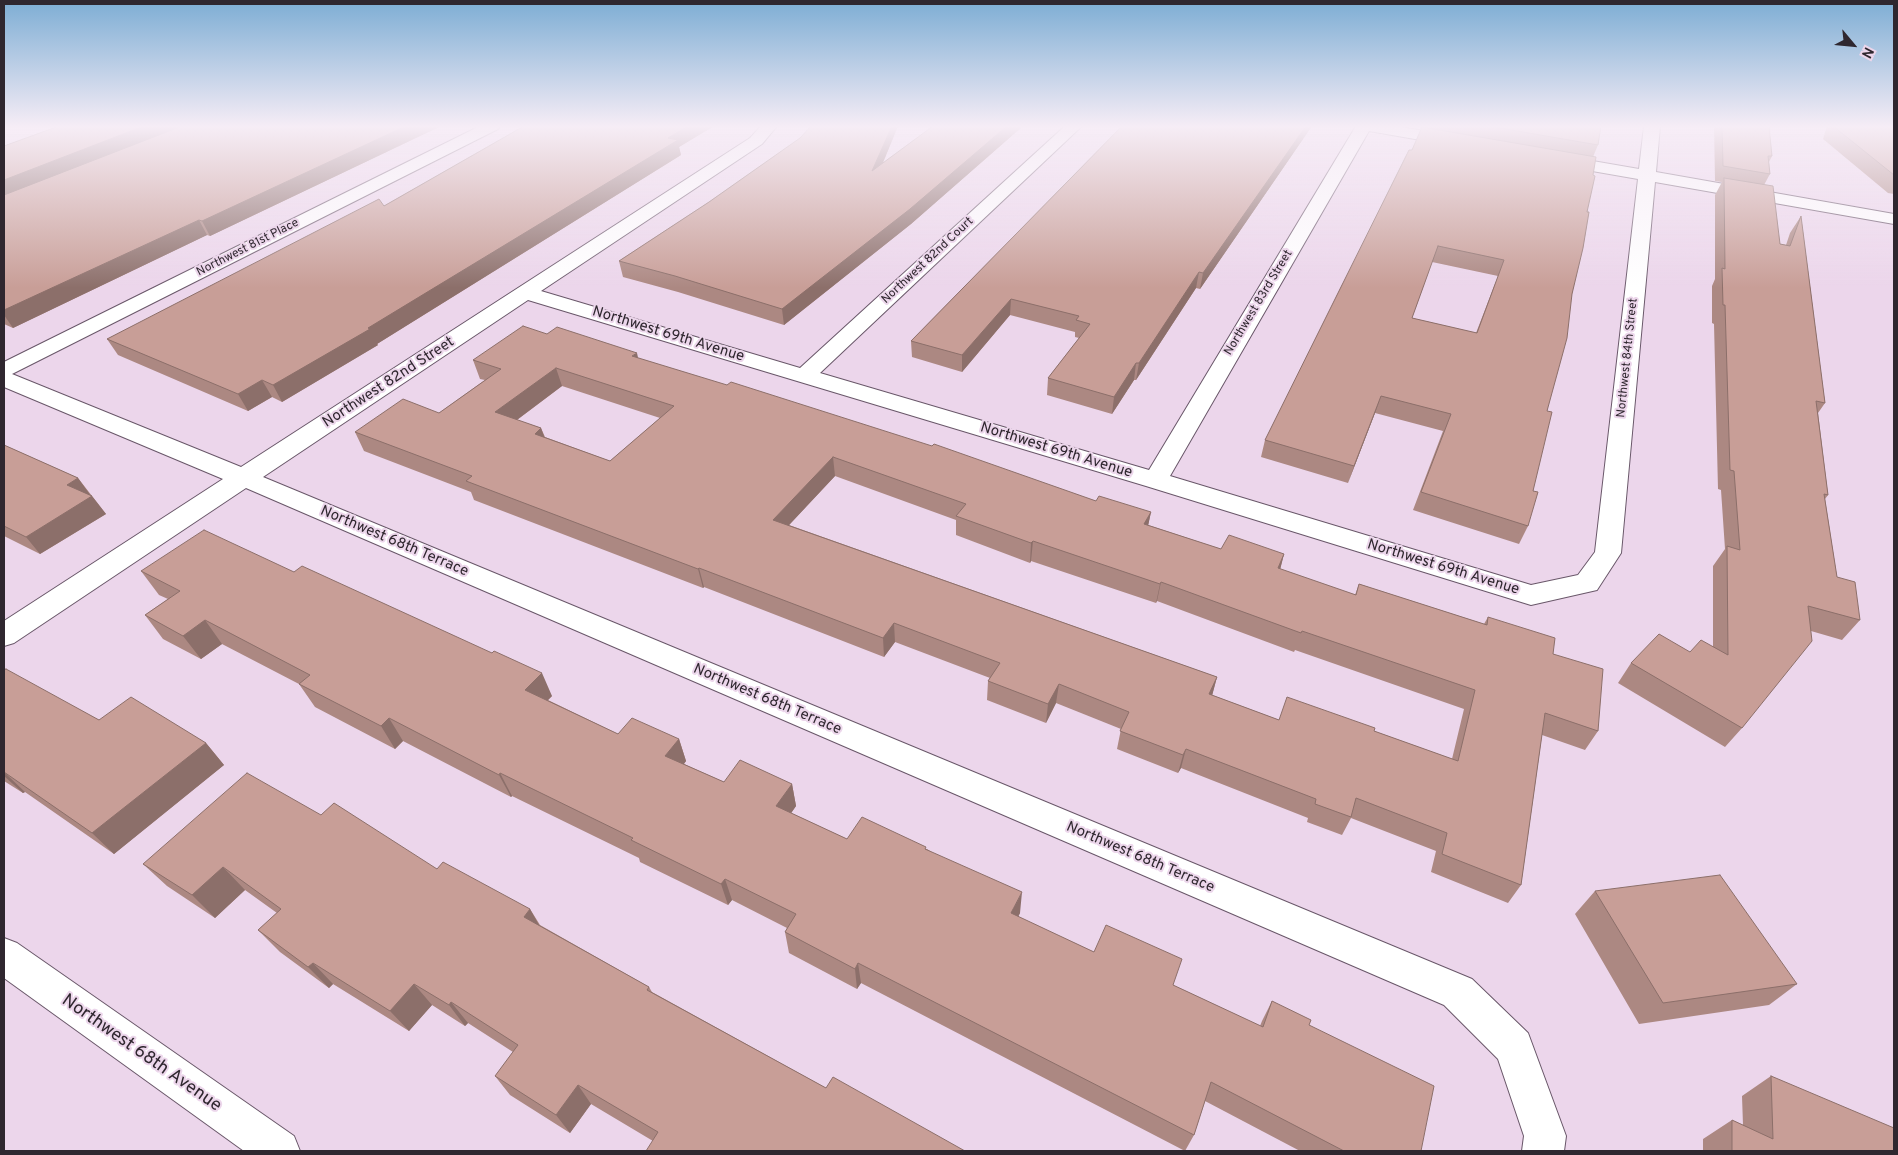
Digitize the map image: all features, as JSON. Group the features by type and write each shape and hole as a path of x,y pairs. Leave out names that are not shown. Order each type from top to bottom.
{"street":[{"name":"Northwest 81st Place","path":"4,370 384,180"},
{"name":"Northwest 82nd Street","path":"4,635 697,180"},
{"name":"Northwest 82nd Court","path":"804,376 1016,180"},
{"name":"Northwest 83rd Street","path":"1155,480 1333,180"},
{"name":"Northwest 84th Street","path":"1587,583 1608,553 1646,180"},
{"path":"1674,180 1894,219"},
{"name":"Northwest 69th Avenue","path":"526,293 1155,480 1531,595 1587,583"},
{"name":"Northwest 68th Terrace","path":"4,379 244,478 1458,992 1514,1047 1545,1136 1543,1151"},
{"name":"Northwest 68th Avenue","path":"4,956 279,1151"}],"building":[{"path":"43,180 290,180 4,310 4,195"},
{"path":"430,180 612,180 368,328 370,329 273,385 262,380 238,394 107,339 379,199 384,206"},
{"path":"740,180 944,180 910,209 782,309 619,261"},
{"path":"1069,180 1268,180 1203,273 1199,272 1139,363 1136,363 1114,397 1048,378 1090,324 1076,320 1079,316 1011,299 962,355 911,341"},
{"path":"1394,180 1594,180 1587,212 1589,212 1583,248 1572,294 1567,338 1547,411 1552,412 1533,491 1538,492 1528,526 1421,492 1451,414 1381,396 1354,466 1265,440","holes":["1438,246 1504,260 1477,333 1412,318"]},
{"path":"1724,180 1773,186 1780,244 1790,246 1801,216 1825,403 1816,401 1828,495 1824,494 1837,577 1855,582 1860,620 1808,606 1812,641 1742,728 1631,663 1659,634 1690,652 1701,640 1728,655 1727,546 1740,550 1734,471 1730,470 1725,305 1723,305 1722,268 1725,269"},
{"path":"523,326 547,334 557,327 637,353 632,356 727,385 731,382 932,446 934,444 1096,501 1099,496 1151,512 1144,524 1221,549 1229,535 1284,554 1278,568 1356,595 1359,584 1487,625 1488,617 1555,638 1553,654 1603,669 1598,731 1545,713 1521,885 1442,854 1447,833 1356,798 1351,817 1315,804 1316,799 1186,749 1183,755 1120,731 1129,712 1059,684 1048,704 988,681 1000,663 894,623 883,638 466,481 472,476 355,432 403,399 439,413 501,369 473,360","holes":["556,368 674,406 610,461 535,434 541,428 495,412","833,457 966,504 956,516 1031,543 1033,541 1160,584 1161,582 1301,633 1302,631 1475,690 1458,761 1374,731 1375,728 1287,697 1279,720 1209,694 1217,677 773,520"]},
{"path":"4,445 78,478 67,485 92,496 26,537 4,526"},
{"path":"204,530 294,572 302,566 492,653 494,651 542,673 525,690 618,734 632,718 679,739 665,756 724,782 740,760 792,784 776,806 847,839 862,817 926,847 925,849 1022,892 1011,913 1094,952 1106,925 1182,959 1173,985 1263,1027 1272,1001 1311,1020 1309,1025 1434,1086 1421,1151 1344,1151 1211,1082 1194,1135 858,963 855,969 785,932 796,914 725,879 721,884 631,840 633,838 500,773 499,775 389,718 381,726 299,684 310,675 205,620 183,636 145,615 180,591 141,571"},
{"path":"6,669 99,720 131,697 206,743 92,833 4,772 4,670"},
{"path":"247,773 321,815 334,803 437,869 443,862 530,909 524,917 649,987 647,990 826,1088 833,1077 965,1151 646,1151 658,1132 578,1085 556,1115 495,1076 518,1045 451,1002 449,1005 414,984 390,1011 313,963 308,967 258,930 281,909 223,867 192,895 143,864"},
{"path":"1720,875 1797,984 1663,1003 1595,891"},
{"path":"1771,1076 1894,1128 1894,1151 1732,1151 1732,1120 1773,1139"}]}
